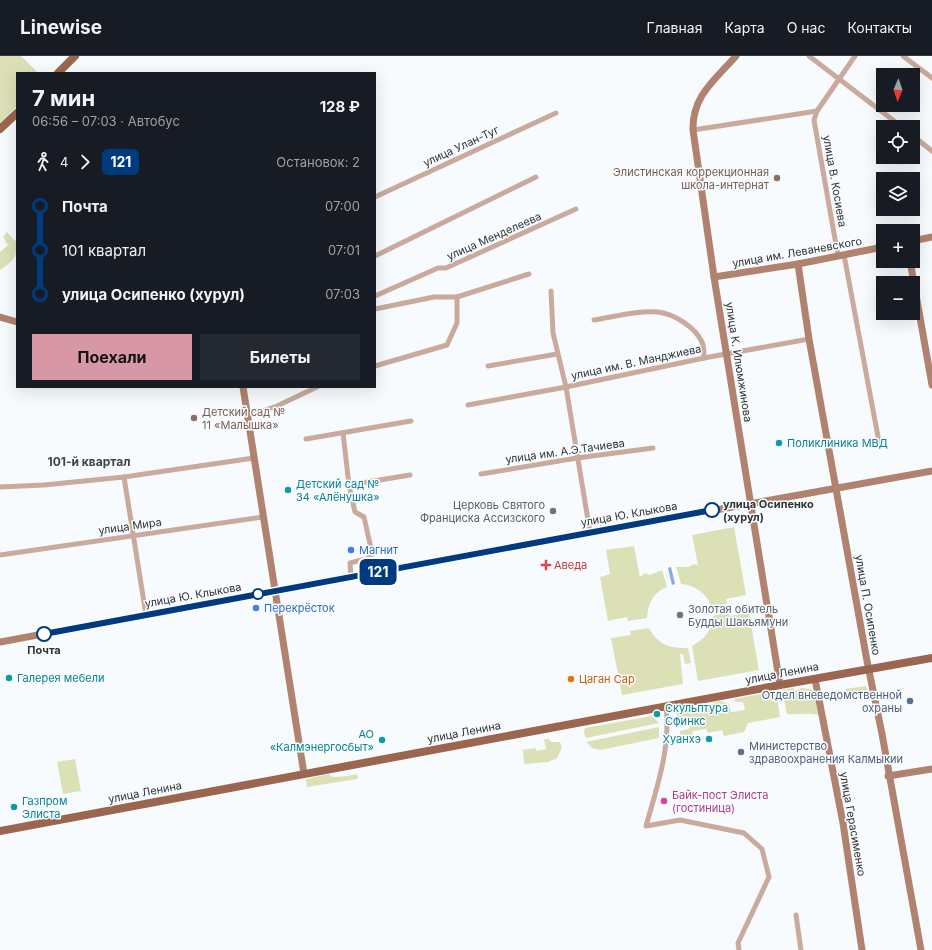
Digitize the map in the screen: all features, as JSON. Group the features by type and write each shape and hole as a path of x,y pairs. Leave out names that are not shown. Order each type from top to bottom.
{"main road":[{"path":"59,72 76,56"},
{"name":"улица К. Илюмжинова","path":"736,56 700,97 694,114 693,130 714,277 728,354 780,685"},
{"path":"0,129 16,114"},
{"path":"920,240 932,237"},
{"name":"улица им. Леваневского","path":"714,277 798,264 876,248"},
{"name":"улица П. Осипенко","path":"798,264 809,340 921,950"},
{"path":"911,268 932,385"},
{"path":"0,317 16,322"},
{"path":"243,388 304,774"},
{"name":"улица Ю. Клыкова","path":"0,642 590,532 932,471"},
{"name":"улица Ленина","path":"0,831 666,706 932,658"},
{"name":"улица Герасименко","path":"815,679 843,823 862,950"},
{"path":"888,776 932,769"}],"street":[{"path":"809,56 893,120"},
{"path":"693,130 817,111 855,56"},
{"path":"903,56 932,78"},
{"name":"улица В. Косиева","path":"817,111 814,120 841,255"},
{"name":"улица Улан-Туг","path":"376,197 556,113"},
{"path":"920,142 932,151"},
{"path":"376,256 536,177"},
{"name":"улица Менделеева","path":"376,296 438,268 446,268 576,209"},
{"path":"841,255 879,442"},
{"path":"376,309 434,297 457,297 528,274"},
{"path":"551,291 553,333 566,387 590,532"},
{"path":"376,366 447,345 457,323 457,297"},
{"path":"594,320 648,312 660,312 682,322 696,332 703,344 704,358"},
{"name":"улица им. В. Манджиева","path":"468,405 566,387 704,358 809,340"},
{"path":"488,366 557,354"},
{"path":"247,416 277,406 315,388"},
{"path":"306,439 411,421"},
{"path":"343,433 349,485 355,512 364,517 372,552 370,558 350,563 351,577"},
{"name":"улица им. А.Э.Тачиева","path":"481,474 577,458 653,448"},
{"path":"0,487 44,485 124,477 254,458"},
{"path":"349,485 410,475"},
{"path":"124,477 146,615"},
{"name":"улица Мира","path":"0,555 263,517"},
{"path":"666,706 668,722 662,766 646,826 680,820 744,833 762,850 769,877 738,943 740,950"},
{"path":"796,916 801,950"}],"green space":[{"path":"0,56 21,56 37,72 16,72 16,107 0,123"},
{"path":"7,232 15,241 16,240 16,255 12,261 0,270 0,252 8,245 3,237"},
{"path":"734,527 746,595 726,599 727,604 711,606 706,597 699,590 691,586 681,584 676,567 688,567 694,564 698,565 692,535"},
{"path":"634,546 640,577 645,573 650,575 662,570 667,587 658,592 652,599 647,618 628,621 627,617 608,621 600,577 610,574 606,550"},
{"path":"729,612 730,616 749,613 759,670 698,681 692,646 707,634 711,626 713,616"},
{"path":"649,628 660,642 675,648 688,648 691,663 685,664 683,654 680,654 683,684 622,695 611,638 631,635 630,631"},
{"path":"866,686 868,693 847,692 845,689"},
{"path":"793,688 796,691 801,688 811,689 816,696 818,715 787,714 782,690"},
{"path":"776,691 780,717 748,723 744,732 724,736 722,730 708,733 706,729 693,731 692,737 685,737 680,734 680,731 689,729 691,724 677,717 676,712 685,708 688,711 712,707 714,702 721,701 729,704 731,712 745,710 743,702 735,702 734,699"},
{"path":"652,716 659,723 586,738 584,733 585,728"},
{"path":"659,727 659,738 600,750 592,748 586,742"},
{"path":"544,739 549,739 551,742 560,742 562,747 557,758 548,762 524,764 523,750 535,748 537,751 546,749"},
{"path":"75,759 81,791 63,794 57,762"},
{"path":"329,774 332,777 357,774 358,777 357,779 307,787 306,779"}],"water":[{"path":"671,567 675,584 672,585 668,568"}],"bus line":[{"name":"121","path":"44,634 712,510"}],"place":[{"name":"Элистинская коррекционная школа-интернат","path":"777,178"},
{"name":"Детский сад № 11 «Малышка»","path":"194,418"},
{"name":"Поликлиника МВД","path":"779,443"},
{"name":"Детский сад № 34 «Алёнушка»","path":"288,490"},
{"name":"улица Осипенко (хурул)","path":"712,510"},
{"name":"Церковь Святого Франциска Ассизского","path":"553,511"},
{"name":"Магнит","path":"351,550"},
{"name":"Аведа","path":"546,565"},
{"name":"Перекрёсток","path":"256,608"},
{"name":"Золотая обитель Будды Шакьямуни","path":"680,615"},
{"name":"Почта","path":"44,634"},
{"name":"Галерея мебели","path":"9,678"},
{"name":"Цаган Сар","path":"571,679"},
{"name":"Отдел вневедомственной охраны","path":"910,701"},
{"name":"Скульптура Сфинкс","path":"657,714"},
{"name":"Хуанхэ","path":"709,739"},
{"name":"АО «Калмэнергосбыт»","path":"382,740"},
{"name":"Министерство здравоохранения Калмыкии","path":"741,752"},
{"name":"Байк-пост Элиста (гостиница)","path":"664,801"},
{"name":"Газпром Элиста","path":"14,807"}],"district":[{"name":"101-й квартал","path":"89,462"}]}
